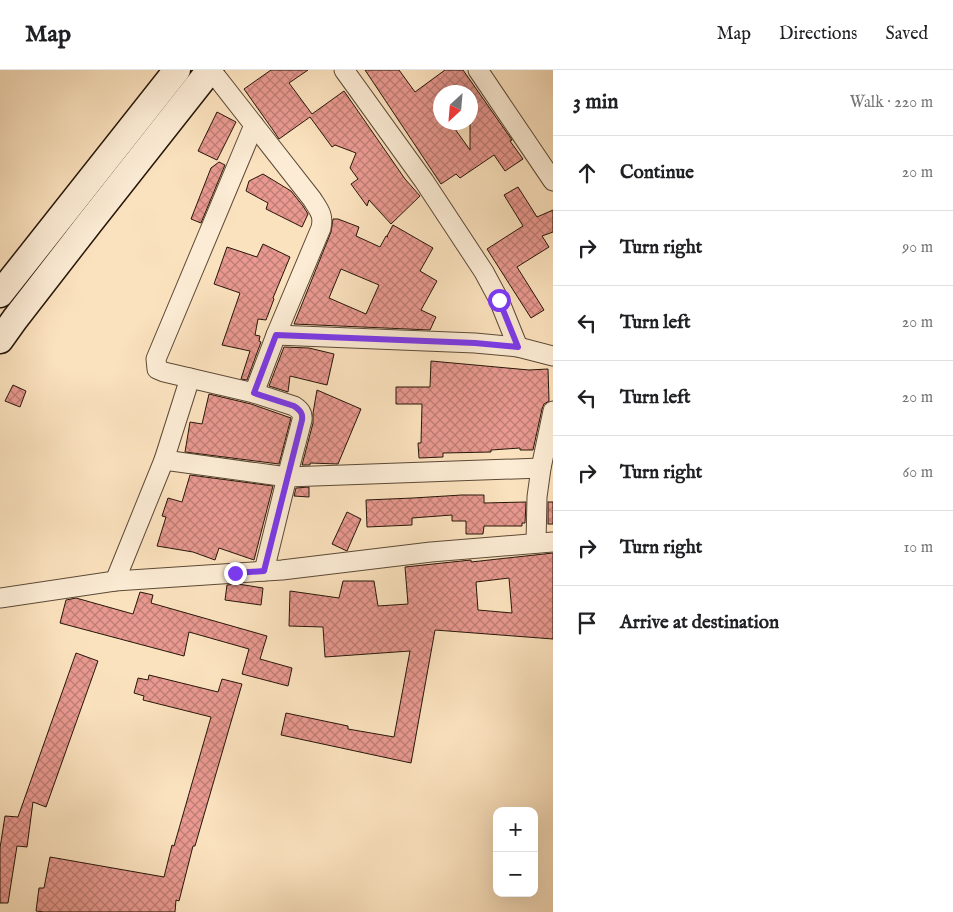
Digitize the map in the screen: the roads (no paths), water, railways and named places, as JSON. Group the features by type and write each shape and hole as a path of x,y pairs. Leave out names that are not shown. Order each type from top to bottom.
{"main road":[{"path":"0,294 176,70"},
{"path":"0,340 210,70"}],"street":[{"path":"210,70 312,199 320,212 322,220 321,228 254,393"},
{"path":"344,70 424,181 484,272 499,300 518,347"},
{"path":"478,70 553,180"},
{"path":"254,125 156,359 158,369 164,372 254,393 294,406 300,410 302,420 264,571"},
{"path":"276,335 475,343 518,347 553,356"},
{"path":"115,582 164,460 190,378"},
{"path":"0,598 115,582 282,570 431,552 545,543 537,497 553,411"},
{"path":"164,460 287,477 541,468"}]}
